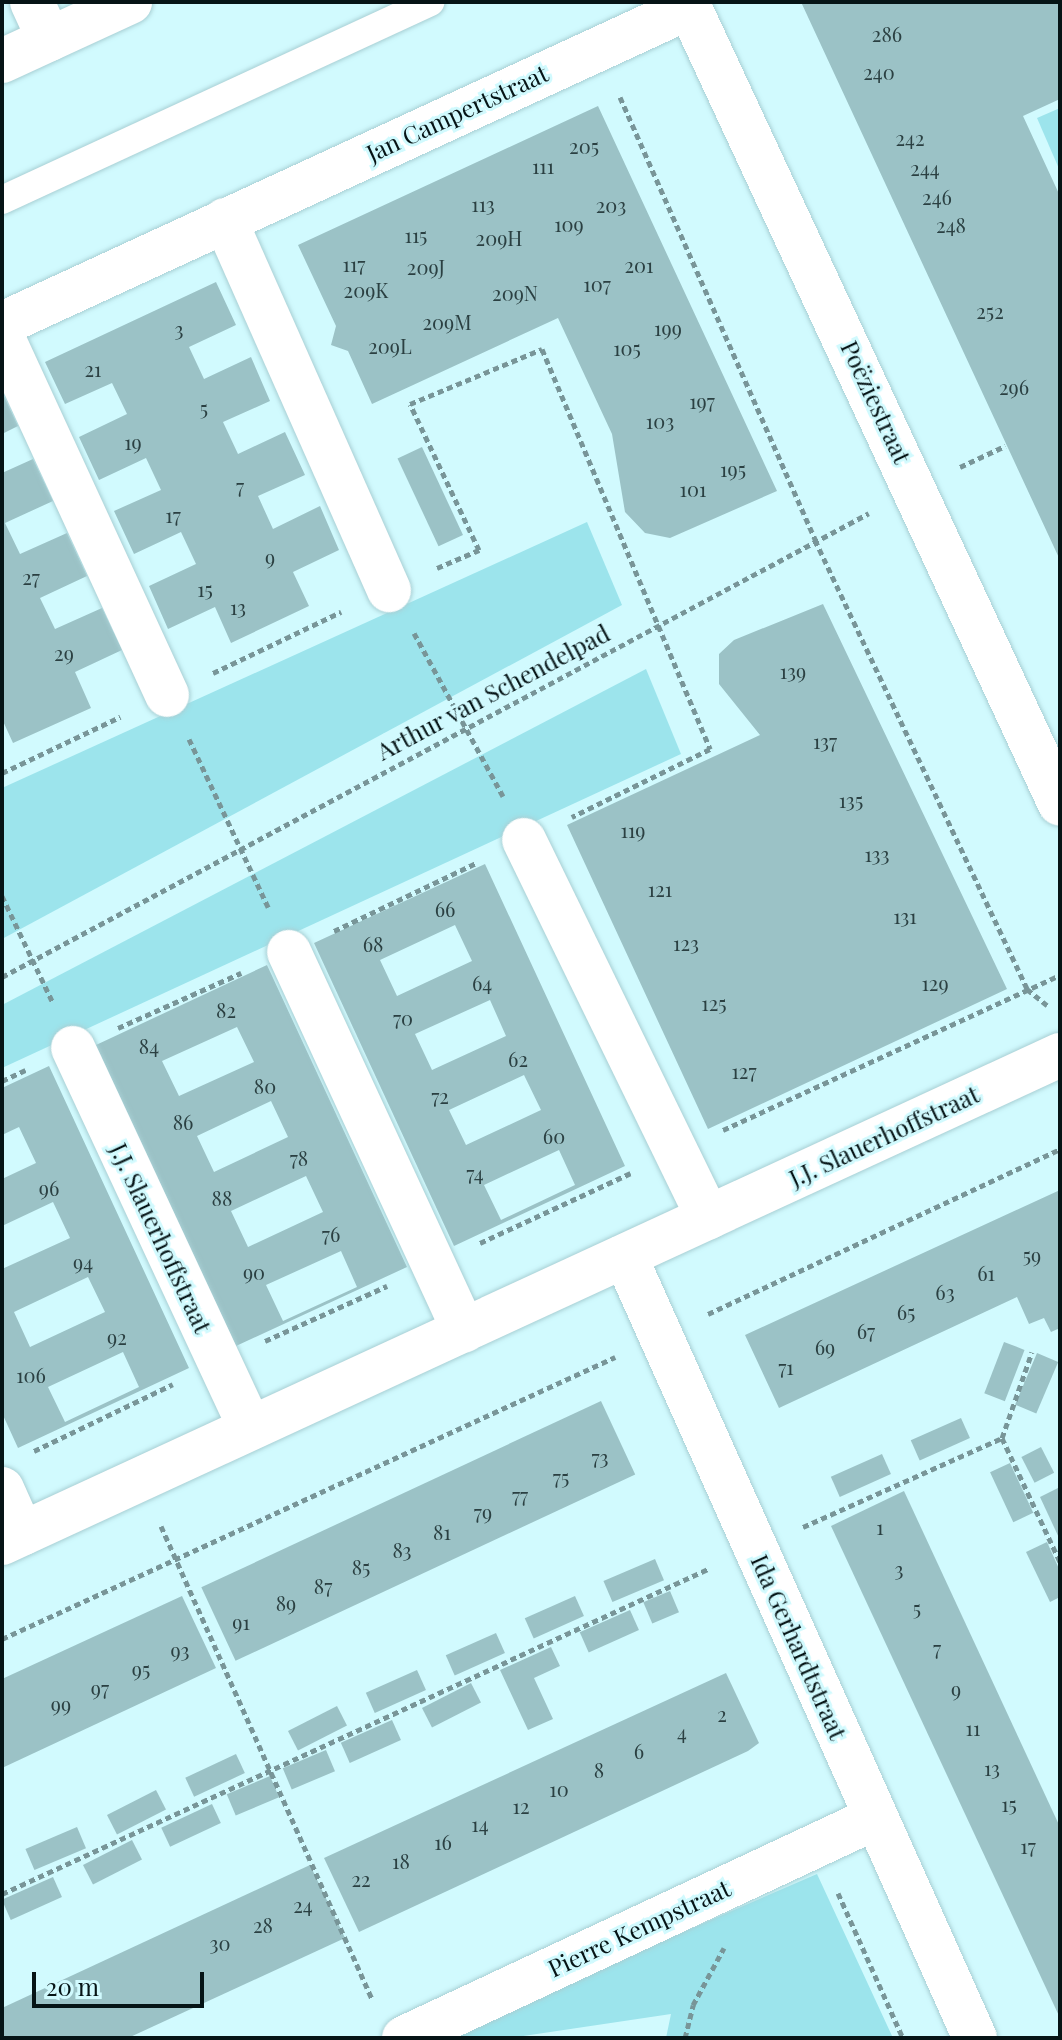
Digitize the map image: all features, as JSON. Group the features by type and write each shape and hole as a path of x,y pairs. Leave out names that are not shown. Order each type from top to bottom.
{"street":[{"path":"2,61 40,20 130,2"},
{"name":"Jan Campertstraat","path":"2,324 689,4"},
{"name":"Poëziestraat","path":"689,4 1060,804"},
{"path":"225,220 389,590"},
{"path":"2,336 167,695"},
{"path":"524,840 708,1218"},
{"path":"289,952 464,1330"},
{"name":"J.J. Slauerhoffstraat","path":"73,1048 250,1428"},
{"name":"J.J. Slauerhoffstraat","path":"2,1489 12,1539 1060,1055"},
{"name":"Ida Gerhardtstraat","path":"625,1256 975,2038"},
{"name":"Pierre Kempstraat","path":"389,2024 875,1818"}],"lane":[{"path":"2,200 430,2"}],"path":[{"path":"598,49 815,540 1027,989 1060,1016"},
{"path":"2,773 479,550 410,404 542,349 710,749 289,952 2,1081"},
{"name":"Arthur van Schendelpad","path":"2,977 240,845 815,540 1005,446"},
{"path":"389,590 469,726 524,840"},
{"path":"167,695 289,952"},
{"path":"2,896 73,1048"},
{"path":"29,1454 219,1362 1060,975"},
{"path":"2,1639 1060,1149"},
{"path":"1032,1352 1002,1438 1060,1562"},
{"path":"2,1894 754,1548 1002,1438"},
{"path":"140,1479 389,2024"},
{"path":"817,1845 903,2038"}],"shaded area":[{"path":"1060,108 1060,171 1037,118"},
{"path":"587,522 622,605 2,939 2,788"},
{"path":"646,669 681,754 2,1068 2,1005"},
{"path":"817,1874 893,2038 666,2038 671,2014 510,2038 439,2038"}],"building":[{"path":"801,2 1060,2 1060,99 1023,116 1060,196 1060,560"},
{"path":"598,106 777,491 670,538 645,533 625,512 612,434 558,318 372,404 348,351 331,345 336,326 298,245"},
{"path":"216,282 236,325 189,347 204,379 251,357 270,401 223,422 238,454 285,432 305,475 258,496 273,529 320,506 339,550 293,572 309,606 231,643 215,607 168,629 149,586 196,564 181,532 134,554 114,511 161,490 146,458 99,480 79,437 127,414 112,383 65,404 45,362"},
{"path":"2,392 18,426 2,434"},
{"path":"422,447 463,535 439,546 398,458"},
{"path":"33,459 53,501 5,523 20,554 67,533 87,576 40,598 55,629 102,608 122,650 75,672 91,708 13,743 2,719 2,473"},
{"path":"823,604 1007,989 708,1129 567,825 760,735 719,684 719,654 734,640"},
{"path":"485,864 625,1166 454,1246 314,943","holes":["455,925 472,961 397,996 380,960","490,1000 506,1036 432,1070 415,1034","524,1075 541,1110 466,1145 449,1110","559,1150 575,1185 501,1220 484,1185"]},
{"path":"267,965 407,1267 236,1346 96,1045","holes":["237,1027 254,1062 179,1096 162,1061","271,1101 288,1137 214,1172 197,1136","306,1176 323,1212 248,1247 231,1211","341,1251 357,1287 283,1321 266,1285"]},
{"path":"49,1066 189,1368 18,1448 2,1413 2,1269 70,1238 53,1202 2,1226 2,1179 36,1163 19,1127 2,1135 2,1088","holes":["88,1277 105,1312 30,1347 14,1312","123,1352 139,1387 65,1422 48,1387"]},
{"path":"1060,1190 1060,1328 1051,1332 1044,1318 1029,1324 1017,1297 779,1408 745,1335"},
{"path":"1004,1342 1025,1350 1005,1401 984,1393"},
{"path":"1037,1353 1058,1362 1036,1414 1015,1405"},
{"path":"601,1401 635,1474 236,1661 201,1587"},
{"path":"961,1418 970,1438 920,1460 911,1440"},
{"path":"1041,1447 1054,1473 1035,1483 1021,1457"},
{"path":"882,1454 891,1474 840,1497 831,1477"},
{"path":"1010,1463 1033,1513 1013,1522 990,1472"},
{"path":"1060,1487 1060,1540 1040,1497"},
{"path":"904,1491 1060,1827 1060,2018 831,1526"},
{"path":"1047,1542 1060,1571 1060,1597 1050,1602 1026,1552"},
{"path":"655,1559 664,1580 612,1602 603,1581"},
{"path":"670,1591 679,1612 652,1624 643,1602"},
{"path":"182,1596 216,1668 2,1768 2,1679"},
{"path":"575,1596 584,1616 534,1638 525,1618"},
{"path":"630,1610 639,1630 589,1652 580,1632"},
{"path":"496,1633 505,1653 455,1675 446,1655"},
{"path":"551,1647 560,1666 534,1678 553,1719 528,1730 500,1670"},
{"path":"417,1670 426,1690 375,1713 366,1693"},
{"path":"726,1673 759,1743 748,1751 359,1932 324,1858"},
{"path":"471,1683 481,1703 432,1728 422,1708"},
{"path":"337,1706 347,1726 298,1751 288,1731"},
{"path":"392,1720 401,1740 350,1763 341,1743"},
{"path":"326,1750 335,1771 292,1790 283,1768"},
{"path":"236,1754 245,1773 194,1797 185,1778"},
{"path":"270,1776 279,1797 236,1816 227,1794"},
{"path":"156,1790 166,1810 117,1835 107,1815"},
{"path":"212,1804 221,1823 170,1847 161,1828"},
{"path":"77,1827 86,1848 34,1870 25,1849"},
{"path":"132,1840 142,1860 93,1885 83,1865"},
{"path":"310,1865 345,1938 128,2038 2,2038 2,2008"},
{"path":"53,1877 62,1897 11,1920 2,1900"}]}
